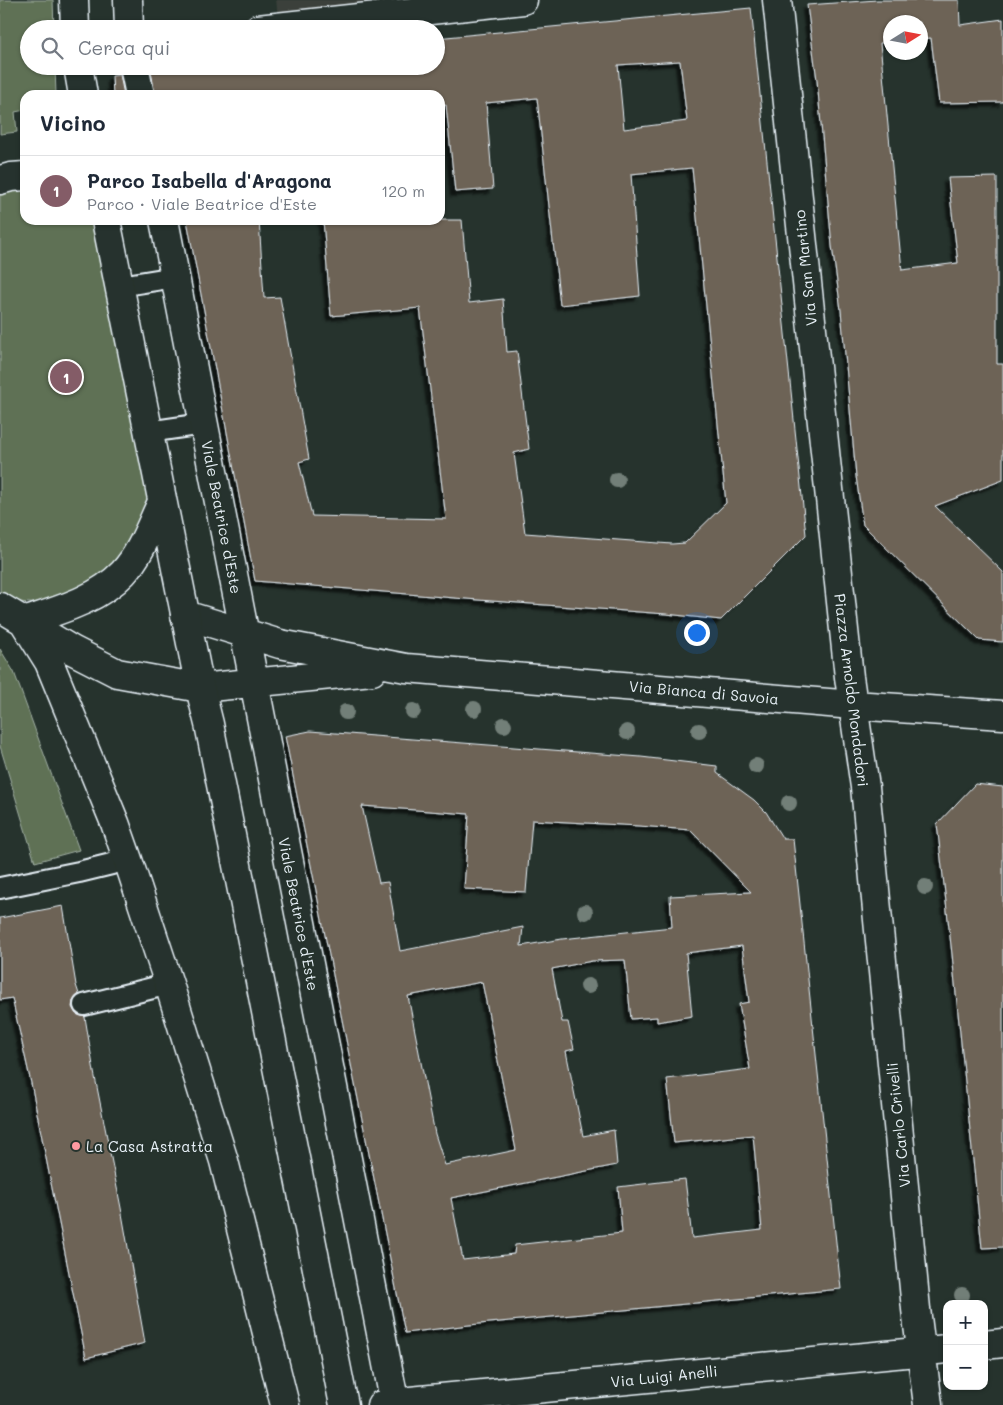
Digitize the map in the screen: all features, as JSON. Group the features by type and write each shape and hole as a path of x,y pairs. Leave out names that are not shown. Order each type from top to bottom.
{"street":[{"path":"74,0 75,20"},
{"path":"128,0 129,20"},
{"path":"340,20 523,0"},
{"name":"Via San Martino","path":"777,0 834,536"},
{"path":"80,75 82,90"},
{"path":"136,75 139,90"},
{"path":"0,180 20,176"},
{"path":"104,225 120,286 344,1405"},
{"name":"Viale Beatrice d'Este","path":"165,225 254,682 390,1404"},
{"path":"162,502 140,549 124,572 102,591 69,606 24,622 49,662 115,822 128,860 224,1161 285,1405"},
{"name":"Piazza Arnoldo Mondadori","path":"834,536 853,705 865,786 870,844"},
{"name":"Via Bianca di Savoia","path":"0,607 117,673 200,688 406,668"},
{"name":"Via Bianca di Savoia","path":"185,615 245,635 280,644 406,668 853,705 1003,715"},
{"name":"Via Carlo Crivelli","path":"870,844 916,1309 934,1350 928,1405"},
{"path":"988,1345 1003,1343"},
{"name":"Via Luigi Anelli","path":"390,1404 934,1350"}],"lane":[{"path":"120,286 175,277"},
{"name":"Viale Beatrice d'Este","path":"148,432 204,424"},
{"path":"0,888 128,860"},
{"path":"84,1005 169,984"}],"shaded area":[{"path":"276,0 428,0 309,20 278,20"}],"green space":[{"path":"0,0 53,0 54,20 20,20 20,75 55,75 56,90 20,90 20,111 15,112 17,132 0,134"},
{"path":"20,184 20,225 93,225 108,242 154,496 144,531 108,575 49,605 10,601 0,594 0,185"},
{"path":"0,649 14,672 79,850 35,862 0,746"}],"building":[{"path":"877,0 959,0 960,25 1003,19 1003,102 939,103 931,38 928,38 928,15 883,15 883,43 880,43 902,270 958,263 948,178 997,177 997,364 1003,364 1003,480 935,506 1003,572 1003,642 979,640 863,525 856,476 841,310 832,246 817,80 807,5"},
{"path":"751,8 806,535 721,620 255,581 188,225 259,225 264,298 280,297 309,459 299,462 312,516 446,519 420,308 331,316 323,225 445,225 445,220 462,220 469,303 503,299 507,352 517,351 529,449 514,453 525,533 672,544 685,543 726,503 692,168 631,174 640,296 560,305 537,98 486,103 493,189 455,192 445,90 154,90 152,75 445,75 445,37","holes":["680,61 687,121 624,129 618,65"]},
{"path":"120,75 123,90 113,90 112,76"},
{"path":"310,731 641,757 717,766 717,773 754,800 766,812 783,839 793,839 841,1289 469,1325 405,1333 285,736","holes":["362,806 469,814 464,889 526,892 532,820 690,830 751,892 670,896 672,927 562,939 521,946 523,927 400,951 388,882 379,883","742,946 749,1002 739,1004 750,1069 667,1079 674,1143 753,1135 762,1230 692,1238 685,1179 618,1187 622,1233 515,1245 514,1254 463,1260 451,1198 617,1165 614,1130 583,1136 566,1051 574,1049 568,1022 562,1022 552,969 592,961 625,960 631,1019 657,1017 657,1022 692,1016 686,953","482,982 516,1150 445,1165 435,1134 408,996"]},
{"path":"975,784 1003,787 1003,1247 982,1248 937,824"},
{"path":"63,906 79,994 73,1001 72,1007 76,1014 85,1017 145,1343 86,1358 12,998 0,1000 0,918"}],"place":[{"name":"Parco Isabella d'Aragona","path":"66,377"},
{"name":"La Casa Astratta","path":"76,1146"}]}
